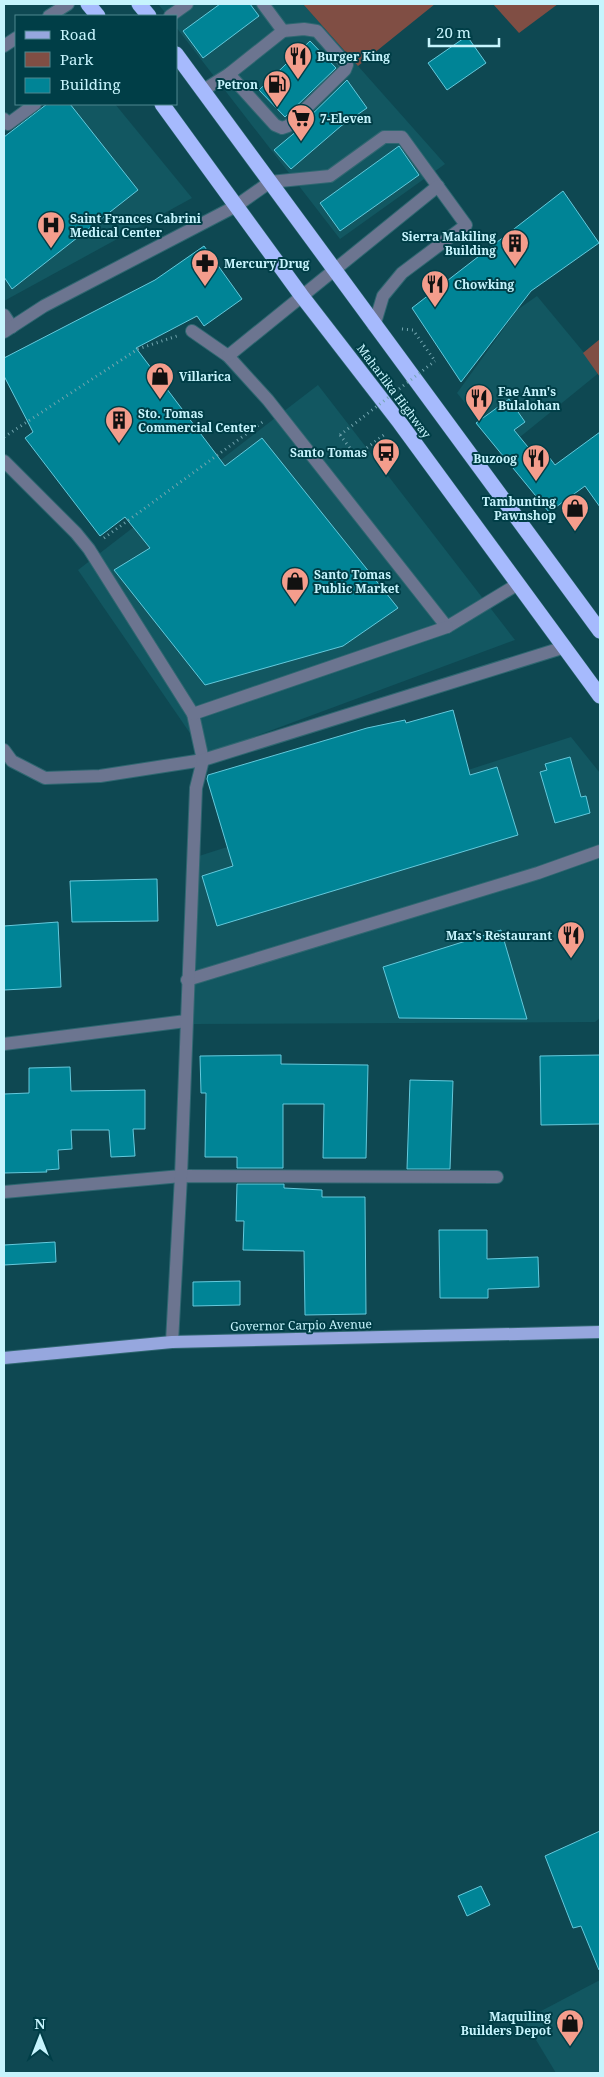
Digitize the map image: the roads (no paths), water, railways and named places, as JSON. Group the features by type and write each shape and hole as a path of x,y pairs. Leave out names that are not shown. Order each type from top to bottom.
{"highway":[{"path":"88,4 97,15"},
{"path":"139,4 148,15"},
{"name":"Maharlika Highway","path":"178,57 335,267 374,326 600,630"},
{"name":"Maharlika Highway","path":"163,105 301,294 400,423 600,696"}],"main road":[{"name":"Governor Carpio Avenue","path":"4,1358 172,1342 600,1332"}],"street":[{"path":"51,15 68,4"},
{"path":"171,15 187,4"},
{"path":"263,4 283,31"},
{"path":"202,91 229,74 283,31 304,29 317,31 347,65 345,70 288,126 282,128 275,125 229,74"},
{"path":"4,46 15,39"},
{"path":"4,119 8,124 35,105"},
{"path":"4,315 8,329 44,306 236,206 270,182 330,176 384,137 402,137 466,225 402,273 384,296 374,326"},
{"path":"228,356 301,294 438,186"},
{"path":"192,331 228,356 277,412 447,627"},
{"path":"4,461 76,533 89,549 193,714 203,760 196,788 181,1176 172,1342"},
{"path":"193,714 447,627 518,584"},
{"path":"4,750 12,761 45,778 100,776 203,760 564,648"},
{"path":"188,980 538,873 600,851"},
{"path":"4,1044 186,1021"},
{"path":"4,1192 181,1176 497,1178"}],"place":[{"name":"Burger King","path":"298,80"},
{"name":"Petron","path":"277,108"},
{"name":"7-Eleven","path":"301,142"},
{"name":"Saint Frances Cabrini Medical Center","path":"51,249"},
{"name":"Sierra Makiling Building","path":"515,267"},
{"name":"Mercury Drug","path":"205,287"},
{"name":"Chowking","path":"435,308"},
{"name":"Villarica","path":"160,400"},
{"name":"Fae Ann's Bulalohan","path":"479,422"},
{"name":"Sto. Tomas Commercial Center","path":"119,444"},
{"name":"Santo Tomas","path":"386,476"},
{"name":"Buzoog","path":"536,482"},
{"name":"Tambunting Pawnshop","path":"575,532"},
{"name":"Santo Tomas Public Market","path":"295,605"},
{"name":"Max's Restaurant","path":"571,959"},
{"name":"Maquiling Builders Depot","path":"570,2047"}]}
